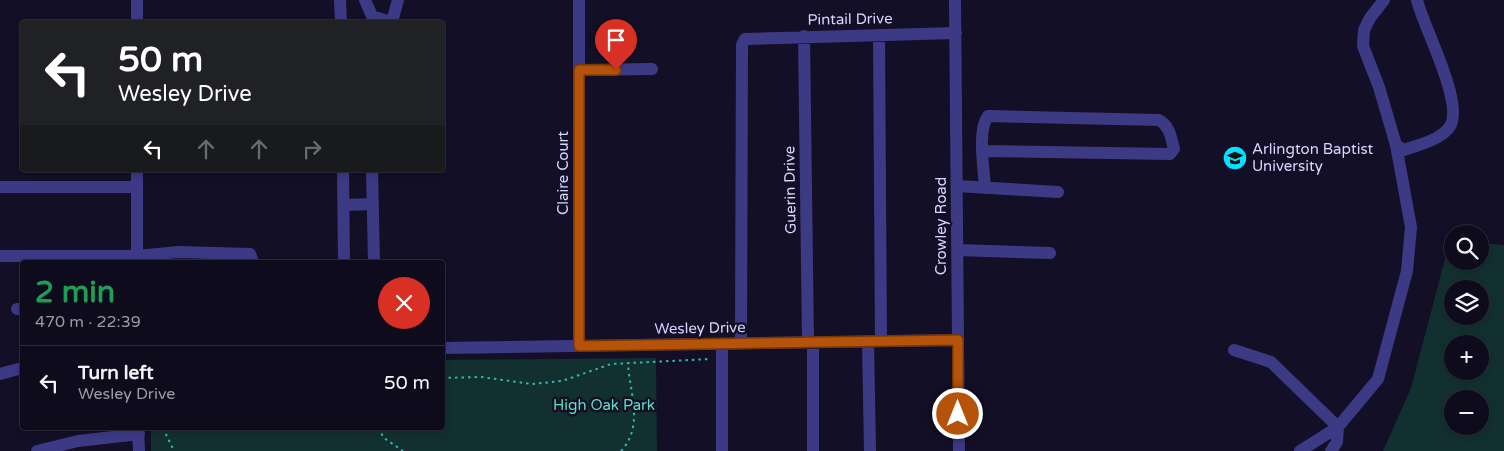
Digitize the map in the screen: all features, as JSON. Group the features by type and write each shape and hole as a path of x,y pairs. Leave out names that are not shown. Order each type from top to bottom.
{"street":[{"path":"137,0 137,20"},
{"path":"340,0 341,20"},
{"path":"365,0 372,16 385,20"},
{"path":"392,20 398,0"},
{"name":"Claire Court","path":"579,0 579,346"},
{"name":"Crowley Road","path":"955,0 959,451"},
{"path":"1300,451 1338,427 1378,379 1407,271 1411,227 1396,145 1379,87 1363,46 1364,30 1370,18 1384,0"},
{"path":"1396,145 1404,150 1439,137 1450,128 1455,117 1452,94 1417,0"},
{"name":"Pintail Drive","path":"742,344 742,45 745,40 804,36 956,33"},
{"path":"870,451 874,341 879,35"},
{"name":"Guerin Drive","path":"804,36 813,451"},
{"path":"579,70 652,69"},
{"path":"983,152 1170,154 1174,149 1165,123 1159,120 988,116 983,122 983,152 985,188"},
{"path":"137,172 137,259"},
{"path":"343,172 344,260"},
{"path":"372,172 374,260"},
{"path":"957,186 1058,192"},
{"path":"0,187 137,187"},
{"path":"344,206 373,204"},
{"path":"958,250 1050,252"},
{"path":"0,256 46,259 137,259 178,252 250,254 252,260"},
{"name":"Wesley Drive","path":"445,348 958,340"},
{"path":"722,344 722,451"},
{"path":"1234,350 1271,362 1338,427 1337,442 1331,451"},
{"path":"0,374 20,369"},
{"path":"37,451 78,441 138,431 139,451"}],"path":[{"path":"445,378 481,377 532,384 562,381 611,364 722,358"},
{"path":"621,451 630,442 635,425 634,402 628,364"},
{"path":"164,430 174,451"},
{"path":"379,430 384,438 403,451"}],"green space":[{"path":"1489,244 1504,245 1504,451 1383,451 1411,388 1444,263 1444,270 1489,270"},
{"name":"High Oak Park","path":"656,358 657,451 151,451 151,430 445,430 445,360"}],"place":[{"name":"Arlington Baptist University","path":"1235,158"}],"route":[{"path":"616,70 579,70 579,346 958,340 958,414"}]}
